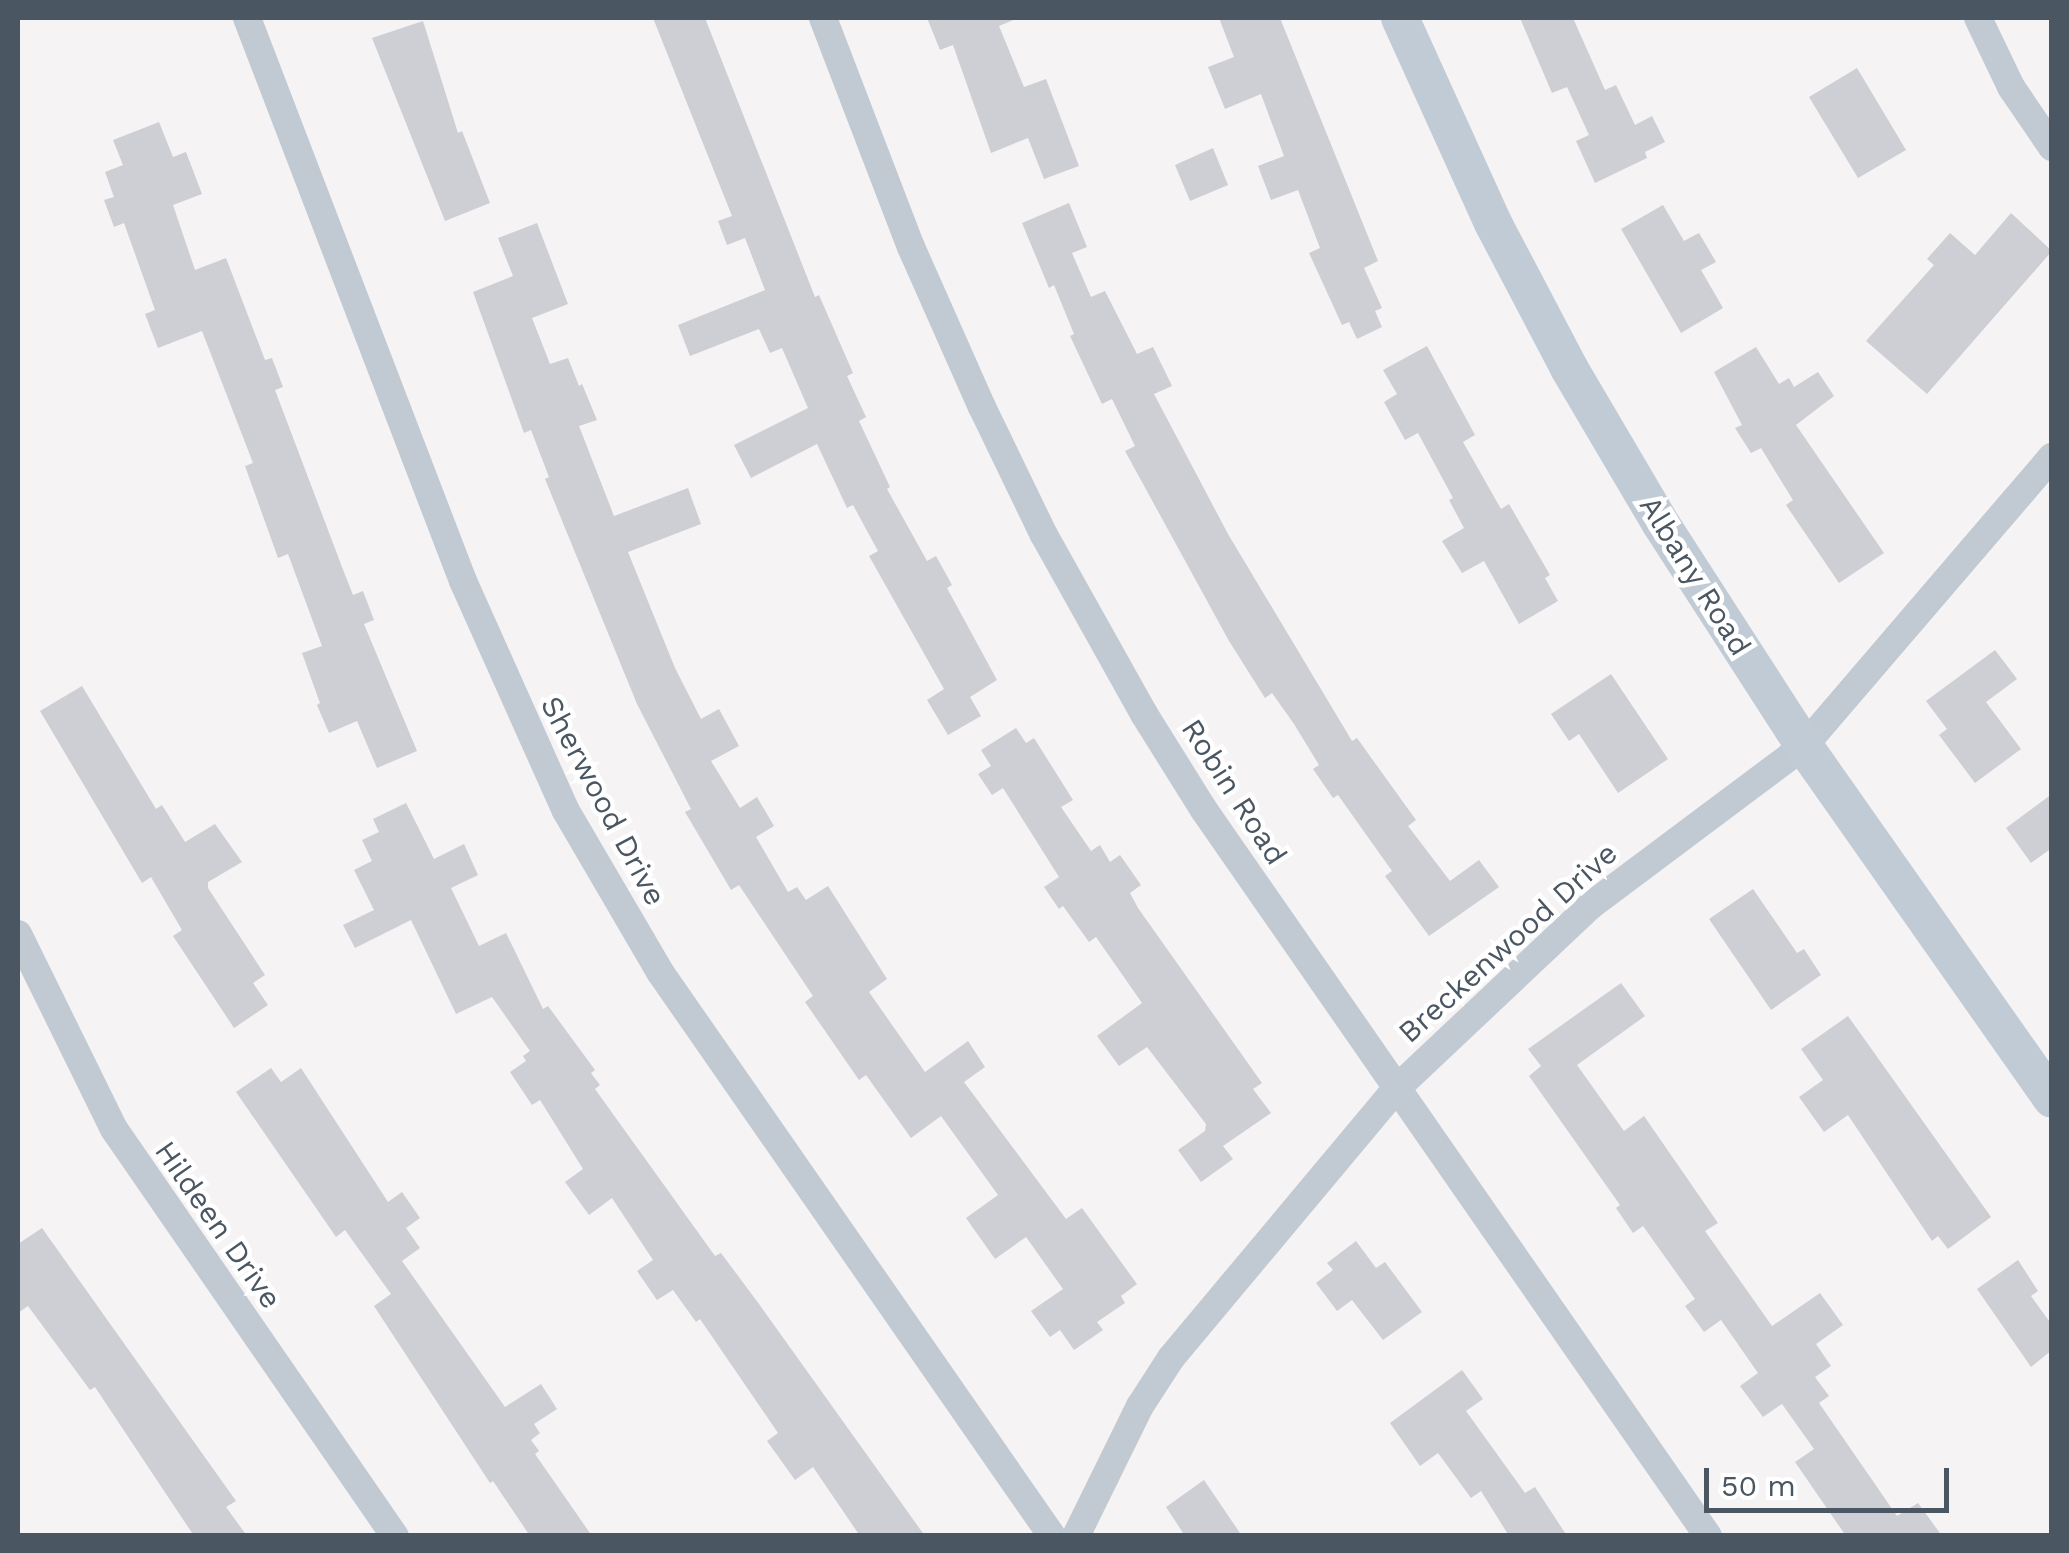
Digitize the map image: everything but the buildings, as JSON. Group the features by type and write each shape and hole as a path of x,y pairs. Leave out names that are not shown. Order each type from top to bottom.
{"street":[{"name":"Sherwood Drive","path":"246,18 463,581 566,811 660,972 1052,1536"},
{"name":"Robin Road","path":"823,18 912,248 982,408 1044,535 1144,714 1204,810 1708,1536"},
{"name":"Albany Road","path":"1400,18 1485,207 1569,368 1661,524 1804,746 2052,1099"},
{"path":"1978,18 2011,87 2052,147"},
{"name":"Breckenwood Drive","path":"1076,1536 1132,1422 1170,1358 1396,1088 1590,906 1804,746 2052,457"},
{"name":"Hildeen Drive","path":"18,934 114,1129 395,1536"}]}
